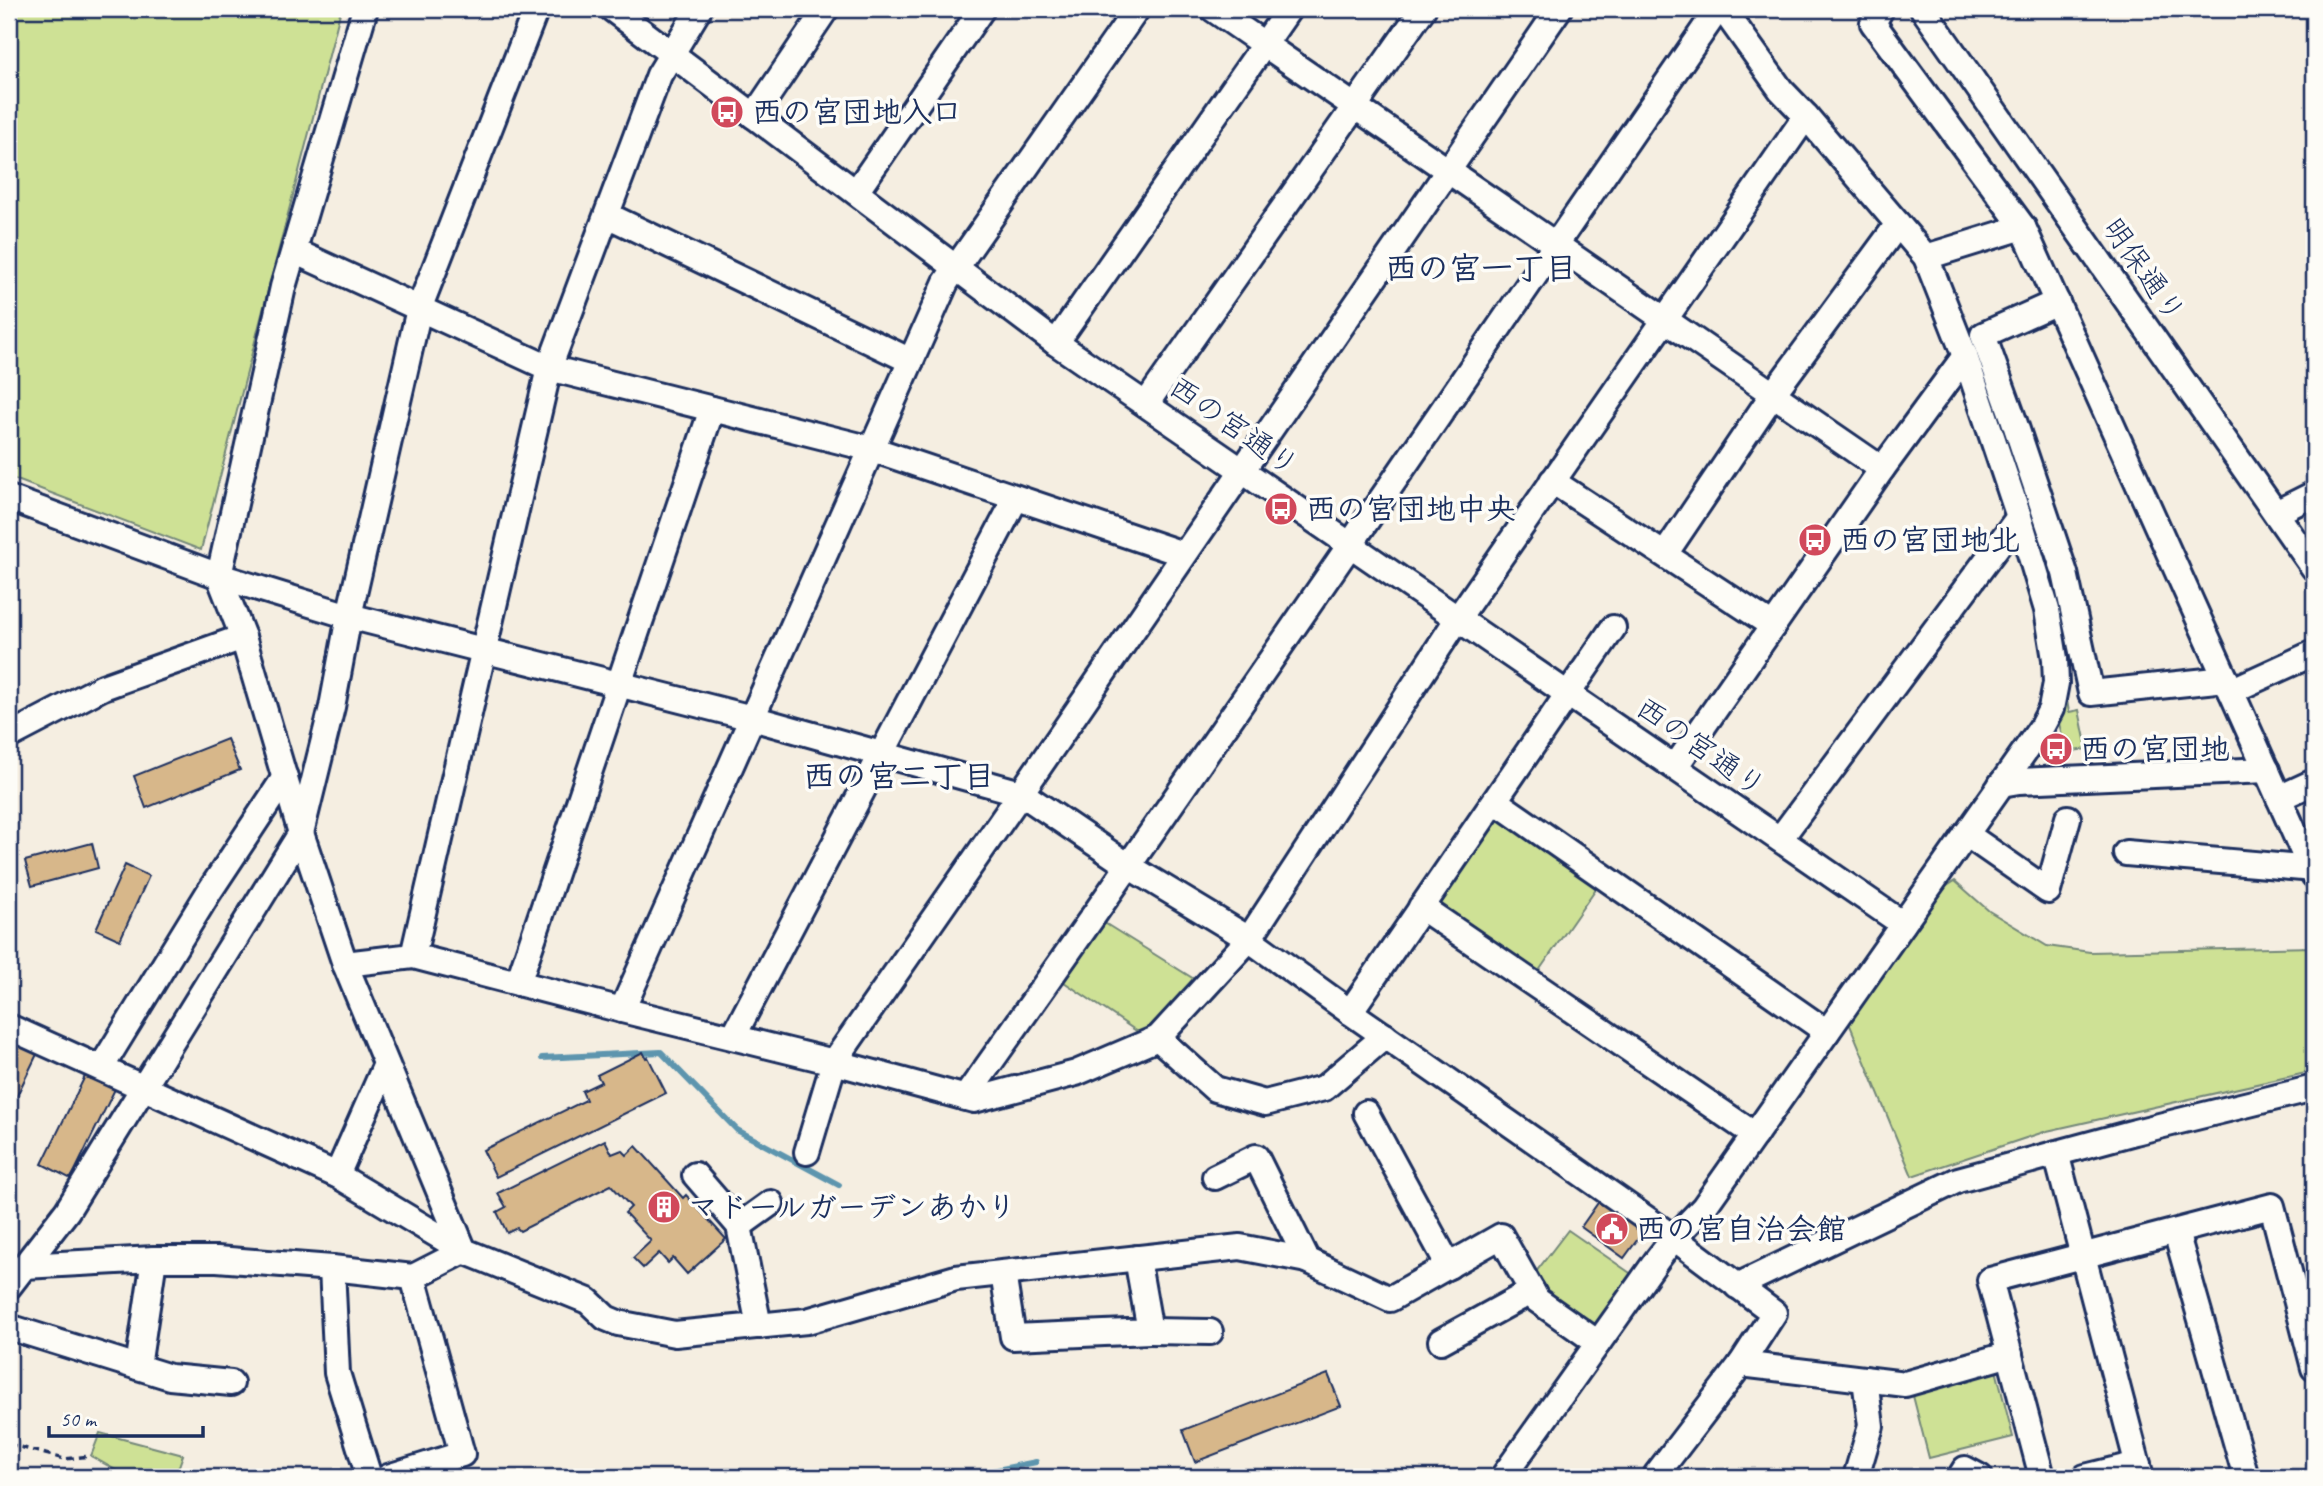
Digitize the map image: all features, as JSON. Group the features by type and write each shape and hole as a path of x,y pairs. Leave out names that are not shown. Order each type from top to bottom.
{"street":[{"path":"365,9 283,286 219,576 243,637 301,833 345,964 464,1251"},
{"path":"9,1286 67,1211 301,833 332,707 349,616 419,309 536,9"},
{"name":"西の宮通り","path":"612,9 1056,343 1903,924"},
{"path":"413,956 549,368 659,75 699,9"},
{"path":"754,116 826,9"},
{"path":"856,192 982,9"},
{"path":"622,1010 946,282 1138,9"},
{"path":"1213,9 1882,469"},
{"path":"1056,343 1289,9"},
{"path":"1146,404 1423,9"},
{"path":"807,1152 834,1062 1559,9"},
{"path":"965,1098 1130,867 1349,543 1717,9"},
{"path":"1503,1477 1674,1238 1704,1207 2001,785 2041,727 2050,709 2056,683 2047,610 2019,517 1965,356 1926,257 1781,90 1723,9"},
{"path":"1881,9 1873,23 2024,227 2313,872"},
{"name":"明保通り","path":"1923,9 2314,568"},
{"path":"345,964 413,956 974,1100 1076,1073 1158,1038 1249,939 1458,618 1806,116"},
{"path":"607,215 911,361"},
{"path":"1665,554 1773,394 1898,224"},
{"path":"1926,257 2024,227"},
{"path":"294,251 549,368 872,449 1183,554"},
{"path":"2057,302 1983,335 2065,573 2091,693 2228,685 2314,653"},
{"path":"1675,767 1882,469 1965,356"},
{"path":"518,983 712,409"},
{"path":"1552,481 1773,626"},
{"path":"2276,513 2314,494"},
{"path":"9,498 219,576 349,616 752,718 1021,793 1130,867 1249,939 1674,1238 1774,1313 1741,1364 1656,1475"},
{"path":"733,1037 1016,498"},
{"path":"1780,839 2019,517"},
{"path":"1350,1012 1613,628"},
{"path":"9,736 103,687 243,637"},
{"path":"2001,785 2020,781 2267,770"},
{"path":"101,1068 209,892 285,777"},
{"path":"2279,798 2314,782"},
{"path":"1495,801 1827,1032"},
{"path":"1966,834 2048,891 2068,818"},
{"path":"2126,853 2313,872"},
{"path":"1421,907 1755,1135"},
{"path":"9,1027 337,1175 464,1251 588,1301 606,1318 618,1323 675,1334 807,1321 956,1278 1240,1247 1307,1260 1390,1299 1501,1236 1537,1300 1598,1343"},
{"path":"1158,1038 1215,1089 1265,1102 1324,1088 1385,1036"},
{"path":"337,1175 386,1064"},
{"path":"1737,1286 1958,1180 2314,1088"},
{"path":"1366,1113 1449,1266"},
{"path":"2056,1153 2139,1471 2085,1477"},
{"path":"1214,1177 1256,1157 1307,1260"},
{"path":"695,1175 739,1226 759,1326"},
{"path":"739,1226 771,1203"},
{"path":"2042,1477 1990,1280 2272,1206 2313,1357"},
{"path":"2176,1232 2246,1477"},
{"path":"24,1266 154,1259 217,1259 413,1277 464,1251"},
{"path":"1137,1258 1150,1331"},
{"path":"138,1367 154,1259"},
{"path":"332,1268 337,1373 369,1477"},
{"path":"1003,1273 1013,1337 1150,1331 1210,1332"},
{"path":"388,1477 462,1454 413,1277"},
{"path":"1441,1340 1532,1291"},
{"path":"9,1327 170,1377 231,1383"},
{"path":"1741,1364 1905,1384 2010,1354"},
{"path":"1856,1477 1871,1426 1865,1379"},
{"path":"1960,1477 1965,1469 1980,1477"}],"path":[{"path":"9,1444 64,1459 91,1456"}],"green space":[{"path":"9,9 341,9 201,550 9,477"},
{"path":"2065,689 2069,712 2079,710 2087,749 2066,752 2056,711"},
{"path":"1502,815 1599,884 1536,975 1439,911 1435,896 1493,817"},
{"path":"1955,881 1989,911 2047,946 2090,952 2314,947 2310,1072 2047,1131 1912,1176 1847,1018 1939,891"},
{"path":"1098,919 1194,979 1156,1028 1141,1034 1058,978"},
{"path":"1568,1230 1633,1275 1601,1322 1590,1324 1544,1293 1536,1272"},
{"path":"1995,1366 2013,1437 1929,1458 1911,1388"},
{"path":"100,1433 183,1455 175,1477 124,1477 91,1456"}],"building":[{"path":"227,739 240,770 146,808 134,776"},
{"path":"92,843 98,868 32,886 25,861"},
{"path":"125,865 149,876 120,940 96,929"},
{"path":"9,1038 39,1050 9,1112"},
{"path":"643,1052 666,1093 496,1177 483,1150 586,1100 582,1091 601,1082 597,1075"},
{"path":"87,1072 116,1087 71,1179 42,1164"},
{"name":"マドールガーデンあかり","path":"605,1140 612,1154 622,1150 627,1155 636,1146 683,1198 686,1195 726,1239 687,1274 673,1258 668,1263 659,1253 643,1268 633,1258 651,1241 625,1213 631,1207 611,1185 520,1231 517,1228 507,1233 497,1212 506,1207 498,1193"},
{"name":"西の宮自治会館","path":"1600,1200 1643,1232 1624,1258 1581,1227"},
{"path":"1328,1374 1341,1406 1195,1462 1183,1430"}],"waterway":[{"path":"542,1058 661,1052 737,1130 839,1185"},
{"path":"962,1477 1036,1462"}],"place":[{"name":"西の宮団地入口","path":"727,112"},
{"name":"西の宮団地中央","path":"1281,509"},
{"name":"西の宮団地北","path":"1815,540"},
{"name":"西の宮団地","path":"2056,749"},
{"name":"マドールガーデンあかり","path":"664,1207"},
{"name":"西の宮自治会館","path":"1612,1229"}],"district":[{"name":"西の宮一丁目","path":"1481,268"},
{"name":"西の宮二丁目","path":"899,776"}]}
